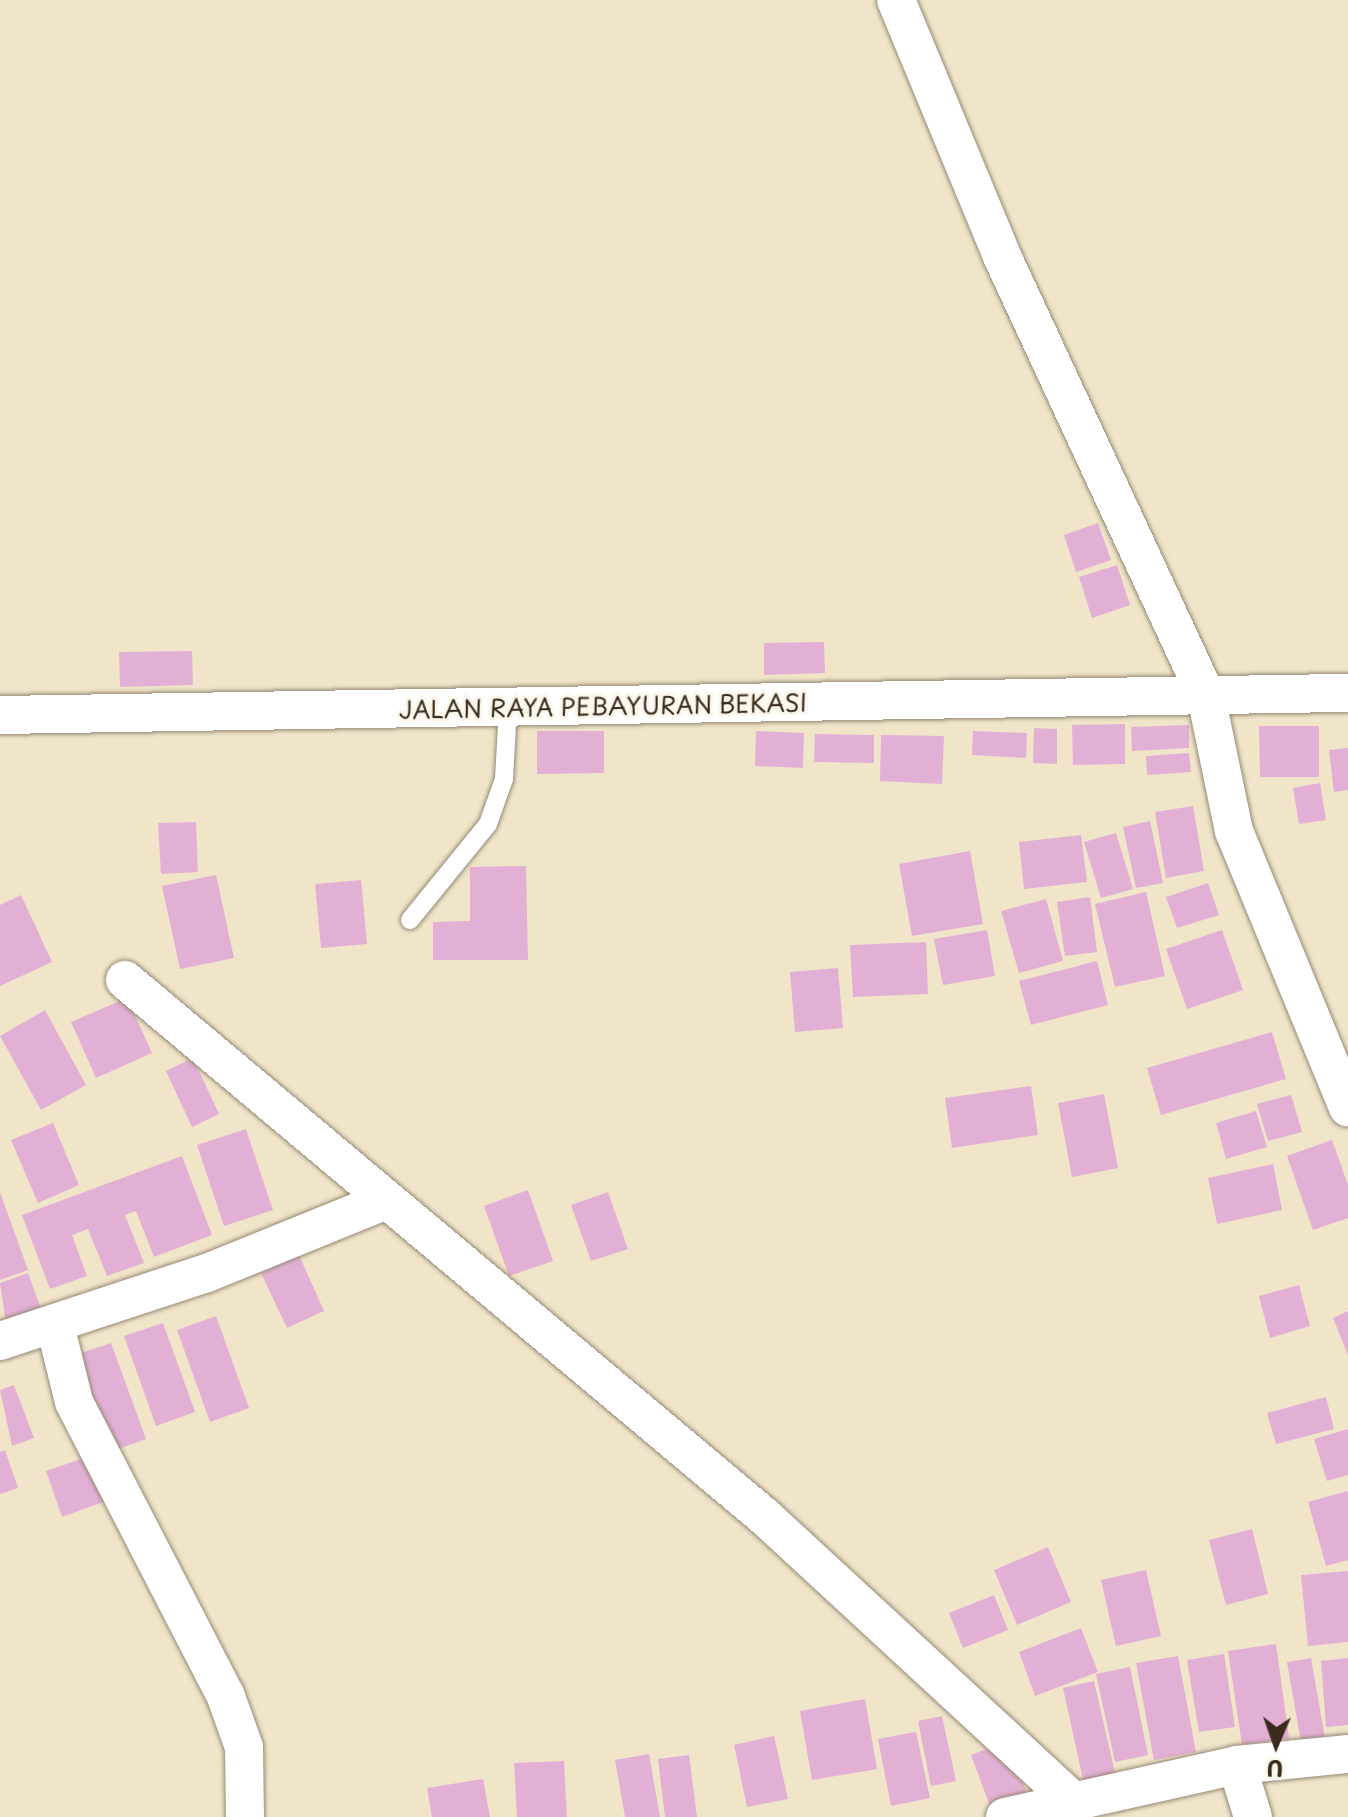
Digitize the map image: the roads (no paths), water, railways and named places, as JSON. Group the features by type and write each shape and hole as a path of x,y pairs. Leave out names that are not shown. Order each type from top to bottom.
{"street":[{"path":"896,0 1001,254 1206,696 1234,831 1348,1107"},
{"name":"JALAN RAYA PEBAYURAN BEKASI","path":"0,715 1348,693"},
{"path":"125,980 382,1202 765,1517 1075,1803"},
{"path":"0,1341 55,1325 382,1202"},
{"path":"55,1325 74,1402 225,1694 244,1747 245,1817"},
{"path":"1005,1817 1237,1765 1348,1754"},
{"path":"1237,1765 1253,1817"}],"lane":[{"path":"410,920 488,824 504,779 508,707"}]}
